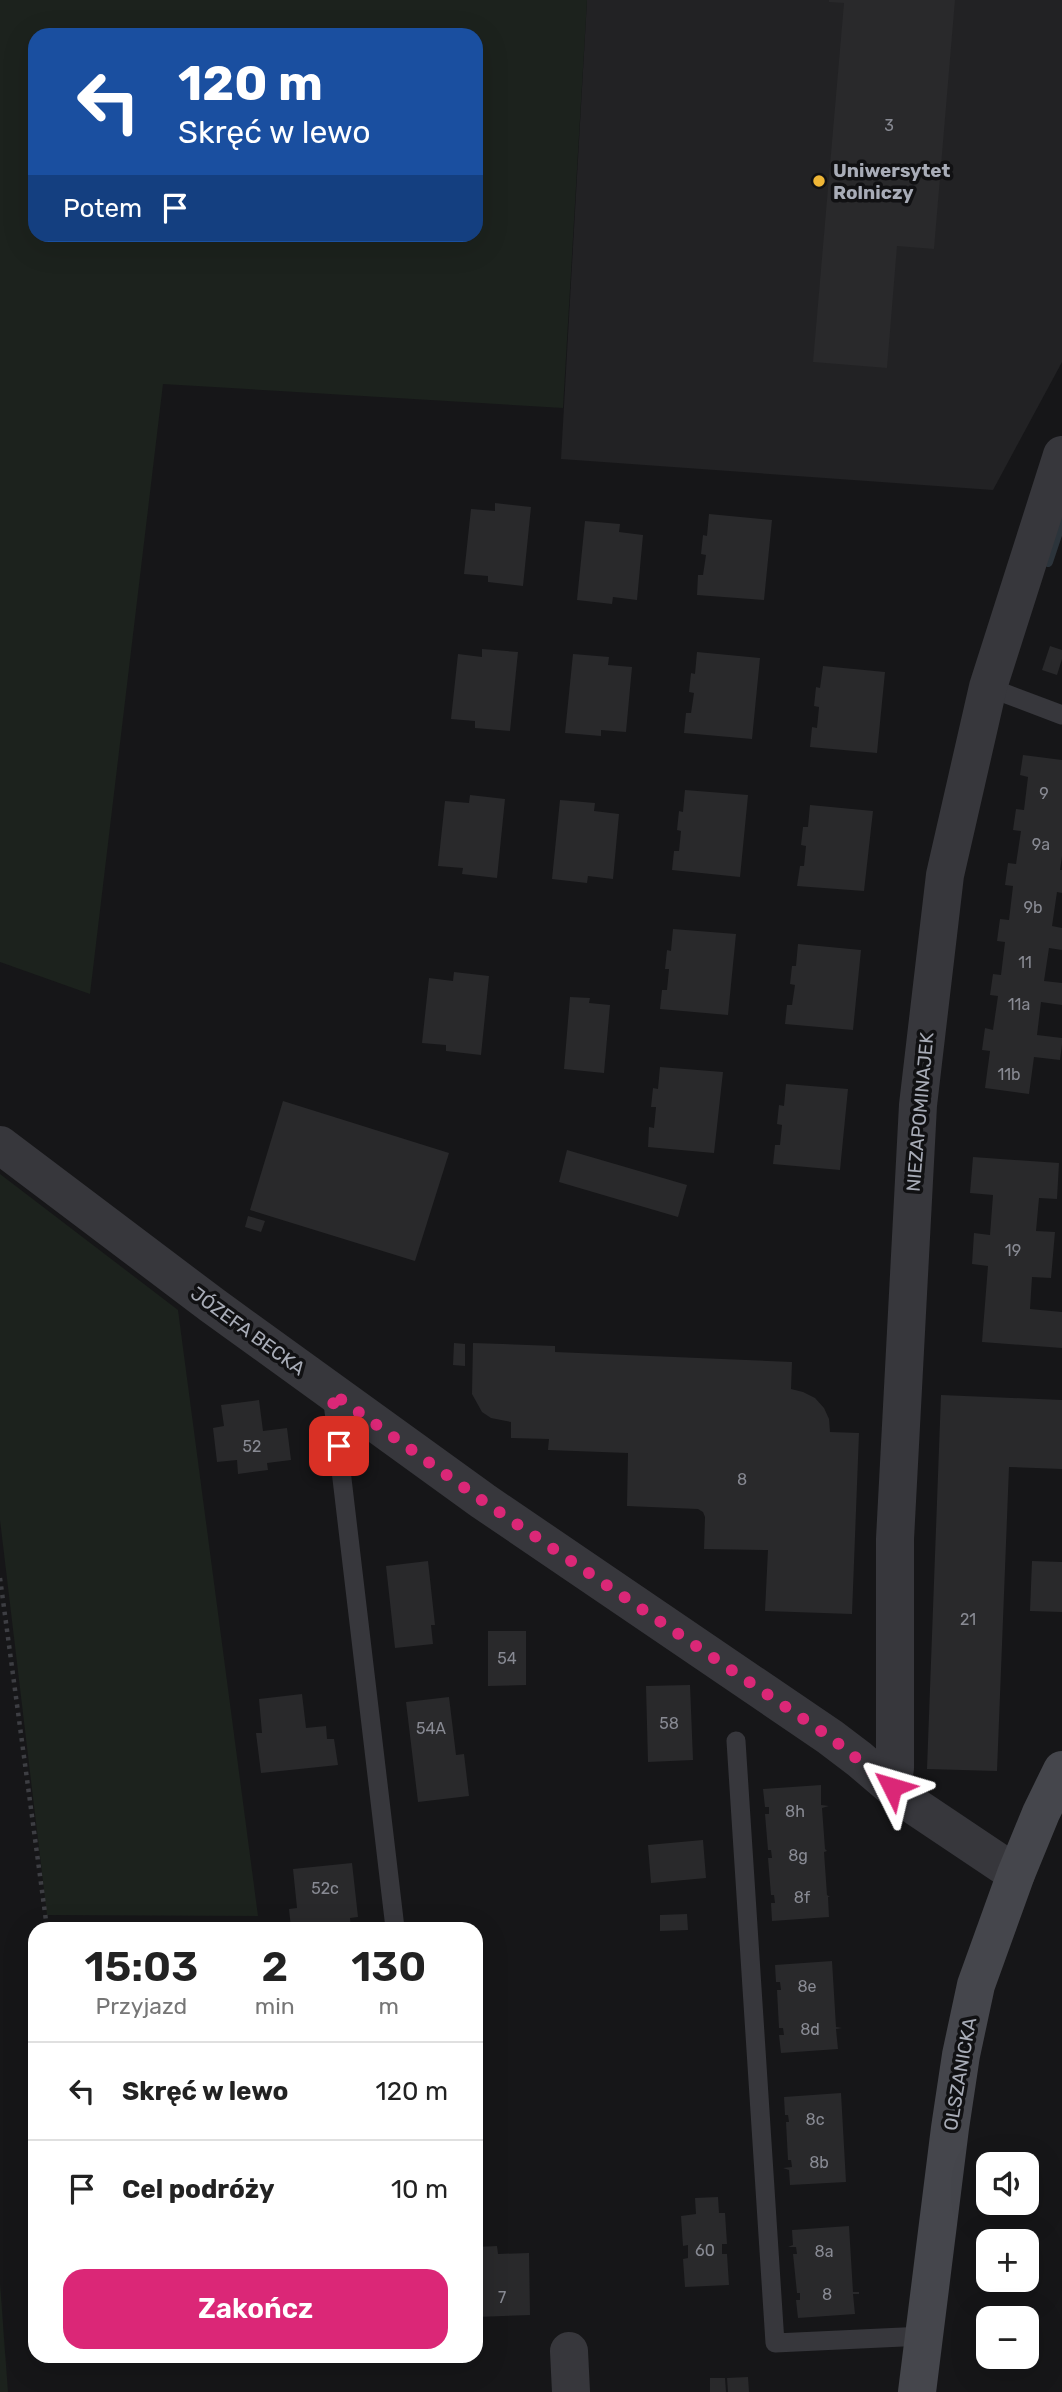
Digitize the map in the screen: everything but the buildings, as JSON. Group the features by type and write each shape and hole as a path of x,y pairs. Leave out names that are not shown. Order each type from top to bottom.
{"street":[{"name":"NIEZAPOMINAJEK","path":"892,1787 895,1768 895,1539 918,1105 946,875 988,687 1062,455"},
{"name":"JÓZEFA BECKA","path":"0,1145 332,1393 483,1501 830,1737 913,1805 1016,1874"},
{"name":"OLSZANICKA","path":"917,2392 961,2054 976,1985 1016,1874 1062,1770"},
{"path":"569,2351 571,2392"}],"lane":[{"path":"988,687 1056,709"},
{"path":"332,1393 394,1922"},
{"path":"736,1741 775,2343 924,2336"}],"path":[{"path":"0,1578 46,1922"}],"shaded area":[{"path":"0,0 587,0 563,408 163,384 90,994 0,962"},
{"name":"Uniwersytet Rolniczy","path":"587,0 1062,0 1062,362 993,490 561,459"},
{"path":"0,1174 178,1310 258,1916 47,1915 0,1520"},
{"path":"0,2283 8,2392 0,2392"}],"waterway":[{"path":"1048,562 1062,520"}],"place":[{"name":"Uniwersytet Rolniczy","path":"819,181"}],"route":[{"path":"339,1446 332,1393 483,1501 830,1737 892,1787"}]}
